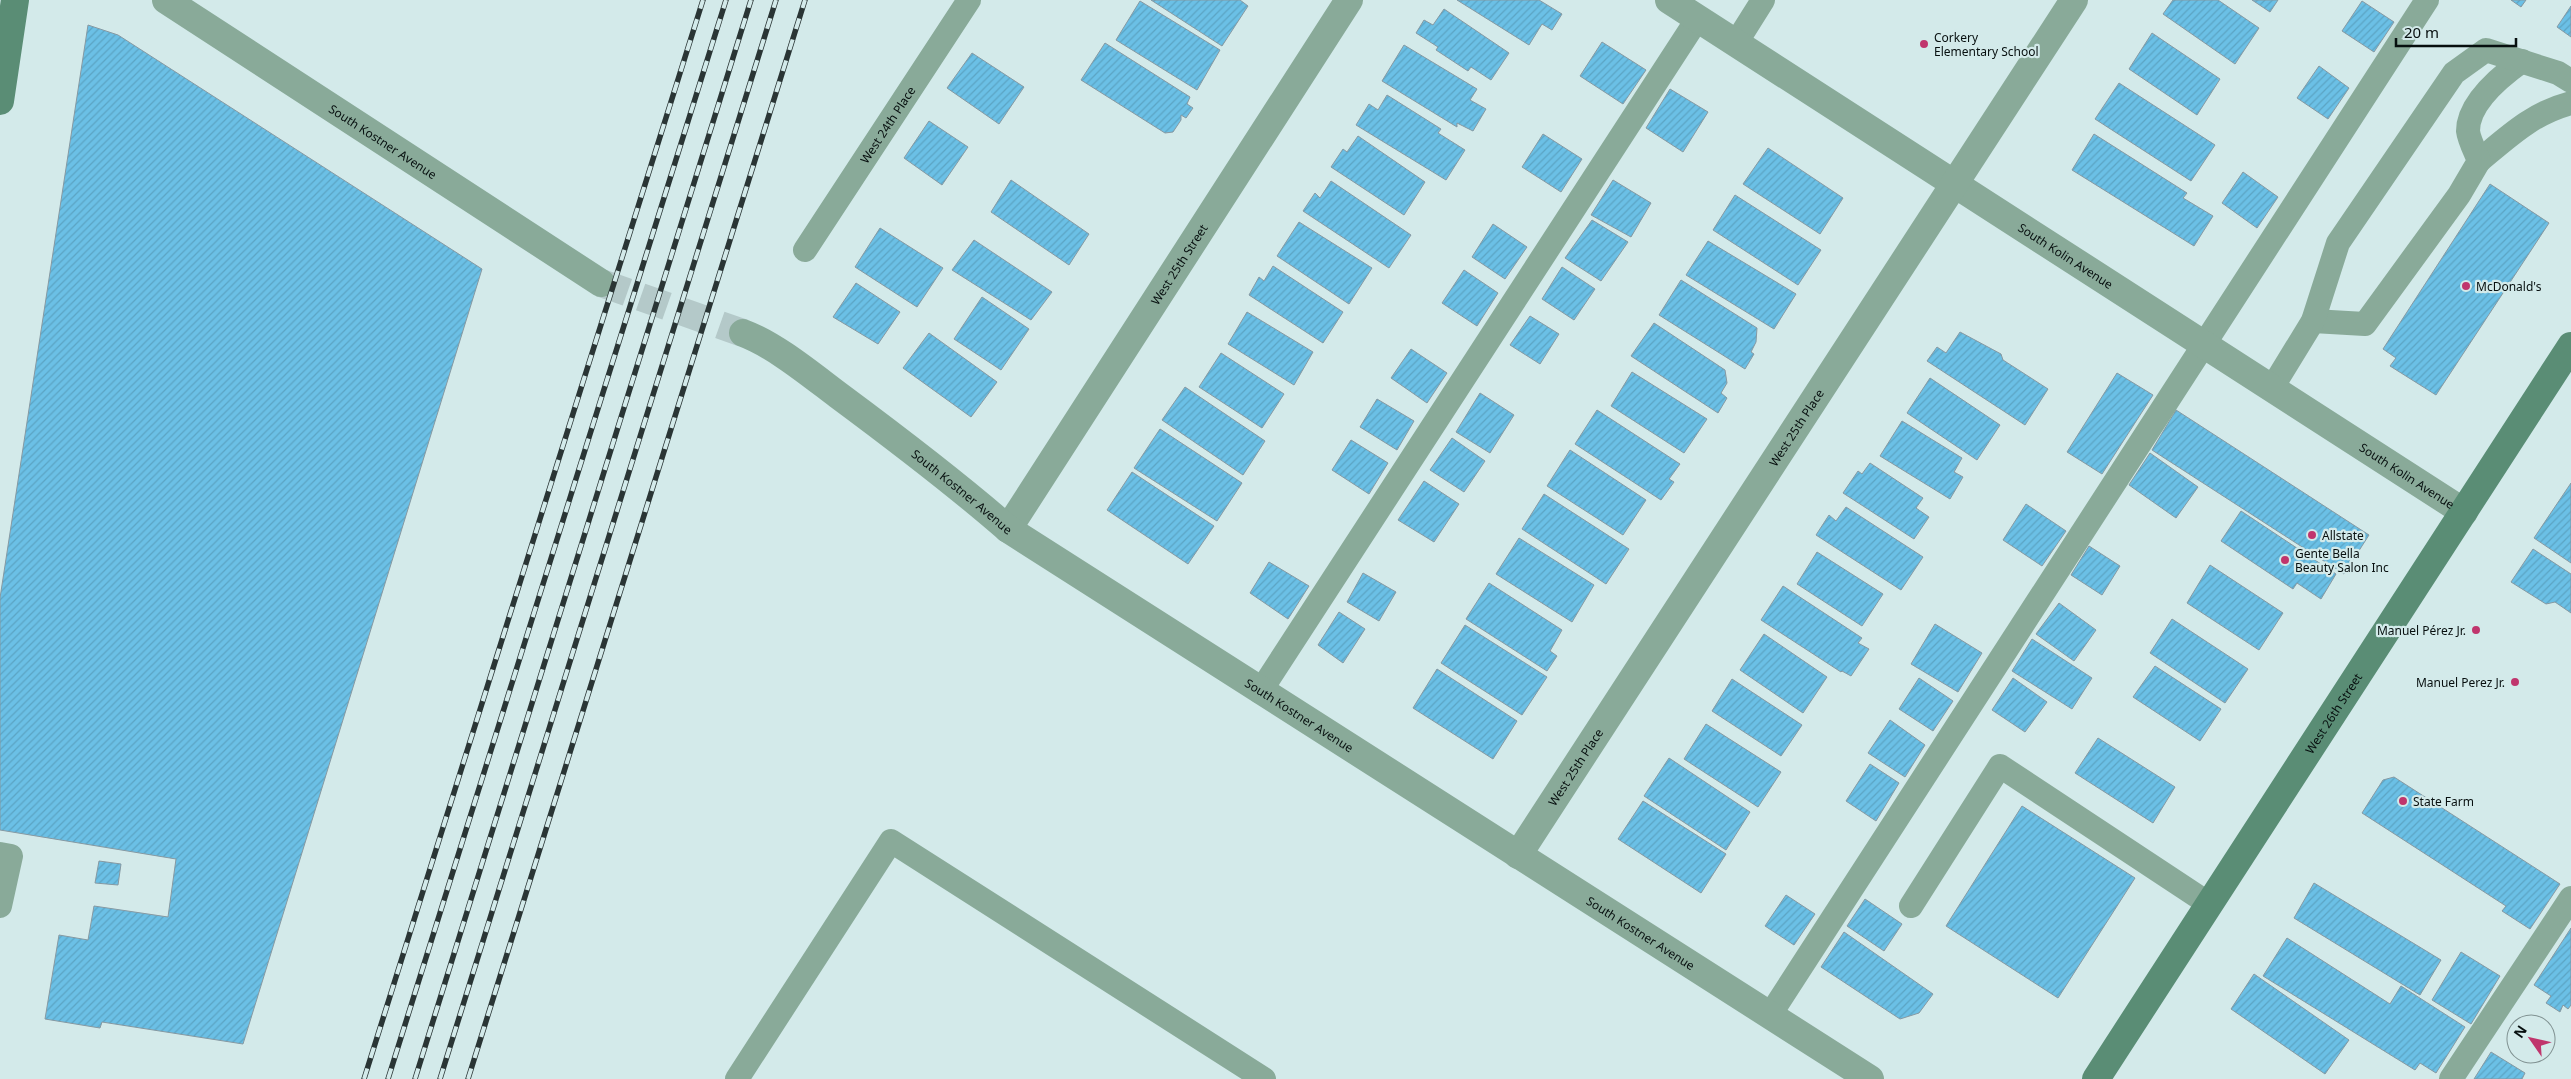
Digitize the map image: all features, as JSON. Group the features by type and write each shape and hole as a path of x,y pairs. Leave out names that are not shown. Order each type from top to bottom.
{"main road":[{"path":"0,101 3,59 15,0"},
{"name":"West 26th Street","path":"2096,1079 2571,346"}],"street":[{"name":"South Kostner Avenue","path":"166,0 601,283"},
{"name":"West 25th Street","path":"1008,529 1349,0"},
{"name":"South Kolin Avenue","path":"1669,0 2464,512"},
{"name":"West 25th Place","path":"1518,855 2074,0"},
{"name":"South Kostner Avenue","path":"743,333 755,338 858,409 934,466 1008,529 1260,692 1870,1079"}],"lane":[{"name":"West 24th Place","path":"806,250 969,0"},
{"path":"1736,43 1763,0"},
{"path":"1770,1015 2427,0"},
{"path":"1260,692 1698,18"},
{"path":"2272,388 2313,321 2338,243 2454,73 2486,50 2558,73 2571,81"},
{"path":"2479,161 2468,132 2475,108 2497,79 2522,61"},
{"path":"2313,321 2365,324 2459,195 2479,161 2517,129 2549,109 2571,103"},
{"path":"1911,906 2000,766 2210,904"},
{"path":"737,1079 891,841 1264,1079"},
{"path":"0,854 11,856 0,906"},
{"path":"2451,1079 2571,898"}],"building":[{"path":"1151,0 1240,0 1248,6 1222,46"},
{"path":"1457,0 1539,0 1562,14 1552,30 1542,24 1529,45"},
{"path":"2173,0 2218,0 2259,28 2235,64 2163,14"},
{"path":"2252,0 2278,0 2270,12"},
{"path":"2511,0 2526,0 2521,7"},
{"path":"1140,1 1220,50 1197,90 1116,40"},
{"path":"2362,1 2394,22 2374,52 2342,31"},
{"path":"2571,6 2571,37 2557,27"},
{"path":"1444,9 1509,53 1491,80 1471,67 1468,71 1436,50 1438,47 1416,33 1424,20 1433,25"},
{"path":"88,25 118,35 482,269 243,1044 102,1022 100,1028 45,1019 59,935 88,940 94,906 168,917 176,859 0,830 0,598"},
{"path":"2152,33 2220,79 2197,115 2129,69"},
{"path":"1602,42 1646,70 1623,104 1580,76"},
{"path":"1105,43 1190,97 1187,104 1193,108 1186,118 1181,115 1181,120 1173,132 1165,133 1081,80"},
{"path":"1404,45 1477,89 1470,100 1486,109 1473,131 1457,123 1457,127 1382,81"},
{"path":"972,53 1024,87 999,124 947,88"},
{"path":"2319,66 2349,88 2328,119 2297,98"},
{"path":"2119,83 2215,145 2191,181 2095,119"},
{"path":"1670,89 1708,112 1683,152 1646,128"},
{"path":"1387,95 1441,129 1438,133 1465,150 1446,180 1356,125 1369,104 1378,110"},
{"path":"929,121 968,147 942,185 904,158"},
{"path":"1543,134 1582,159 1561,192 1522,167"},
{"path":"2094,134 2187,193 2183,198 2213,216 2194,246 2072,170"},
{"path":"1358,136 1425,182 1404,215 1331,167 1343,149 1347,152"},
{"path":"1768,148 1843,198 1820,234 1743,184"},
{"path":"2243,172 2278,197 2257,228 2222,203"},
{"path":"1011,180 1089,234 1069,265 991,212"},
{"path":"1613,180 1651,203 1631,237 1591,215"},
{"path":"1331,181 1411,235 1389,268 1303,211 1315,193 1320,198"},
{"name":"McDonald's","path":"2490,184 2549,223 2436,395 2390,366 2396,358 2383,349"},
{"path":"1735,195 1821,250 1798,285 1713,230"},
{"path":"1592,220 1628,242 1601,281 1565,258"},
{"path":"1299,222 1372,268 1349,304 1277,256"},
{"path":"1493,224 1527,247 1505,279 1472,257"},
{"path":"880,228 943,268 917,307 855,267"},
{"path":"974,240 1052,292 1031,320 952,270"},
{"path":"1708,241 1796,294 1774,329 1686,275"},
{"path":"1273,266 1343,312 1323,343 1249,295 1259,277 1264,281"},
{"path":"1562,267 1595,289 1574,320 1542,299"},
{"path":"1464,270 1498,293 1477,326 1442,303"},
{"path":"1681,280 1757,328 1756,342 1751,352 1754,354 1745,369 1659,315"},
{"path":"856,283 900,312 878,344 833,317"},
{"path":"982,297 1029,329 1001,370 954,339"},
{"path":"1247,312 1313,352 1294,385 1228,344"},
{"path":"1530,316 1559,334 1540,364 1510,345"},
{"path":"1654,323 1725,370 1727,383 1721,393 1727,398 1718,413 1631,356"},
{"path":"1960,332 2001,354 2003,360 2048,389 2025,425 1927,361 1937,347 1946,353"},
{"path":"929,333 997,382 971,417 903,368"},
{"path":"1411,349 1447,373 1427,403 1391,378"},
{"path":"1221,353 1284,394 1262,428 1199,387"},
{"path":"1632,372 1707,419 1684,453 1611,406"},
{"path":"2117,373 2153,395 2102,474 2067,452"},
{"path":"1930,378 2000,425 1977,460 1907,413"},
{"path":"1185,387 1265,441 1243,475 1162,420"},
{"path":"1480,393 1514,415 1490,453 1456,432"},
{"path":"1377,399 1414,421 1397,450 1360,427"},
{"path":"1597,410 1680,464 1669,479 1674,482 1661,500 1575,444"},
{"path":"2176,410 2369,535 2344,574 2152,450"},
{"path":"1902,421 1962,458 1954,472 1963,477 1950,499 1880,456"},
{"path":"1160,429 1242,483 1217,521 1134,468"},
{"path":"1452,438 1485,461 1464,492 1430,470"},
{"path":"1351,440 1388,463 1369,494 1332,470"},
{"path":"1570,450 1646,500 1623,535 1547,486"},
{"path":"2150,453 2198,487 2176,518 2129,485"},
{"path":"1870,463 1923,498 1916,508 1929,517 1914,539 1843,493 1858,471 1862,474"},
{"path":"1132,472 1214,526 1188,564 1107,510"},
{"path":"1424,481 1459,504 1434,542 1398,520"},
{"path":"2571,483 2571,563 2534,538"},
{"path":"1544,494 1629,549 1606,584 1522,529"},
{"path":"2026,504 2066,531 2042,566 2003,540"},
{"path":"1846,507 1923,557 1901,590 1816,535 1829,515 1836,521"},
{"path":"2241,511 2336,574 2321,599 2297,583 2293,589 2221,541"},
{"path":"1519,538 1594,585 1572,622 1496,574"},
{"path":"2089,546 2120,566 2102,595 2071,575"},
{"path":"2533,549 2571,574 2571,613 2555,602 2546,604 2511,582"},
{"path":"1817,552 1883,594 1862,626 1797,584"},
{"path":"1269,562 1309,586 1288,619 1250,593"},
{"path":"2210,565 2283,613 2259,650 2187,603"},
{"path":"1363,573 1396,592 1379,621 1347,602"},
{"path":"1489,583 1562,630 1550,651 1557,656 1547,671 1466,619"},
{"path":"1783,586 1862,638 1858,643 1869,649 1851,676 1841,672 1761,620"},
{"path":"2059,603 2096,630 2074,661 2036,634"},
{"path":"1339,612 1365,629 1343,663 1318,645"},
{"path":"2172,619 2248,669 2225,703 2150,653"},
{"path":"1935,624 1982,653 1958,692 1911,664"},
{"path":"1465,625 1547,677 1522,715 1441,663"},
{"path":"1764,634 1827,677 1803,713 1740,670"},
{"path":"2032,639 2092,678 2072,709 2012,671"},
{"path":"2155,666 2221,709 2200,741 2133,697"},
{"path":"1437,669 1517,721 1493,759 1413,708"},
{"path":"1919,678 1953,701 1933,731 1899,709"},
{"path":"2013,678 2047,702 2025,732 1992,710"},
{"path":"1732,679 1802,725 1781,756 1712,711"},
{"path":"1890,720 1925,745 1905,777 1868,753"},
{"path":"1706,724 1781,772 1758,807 1684,759"},
{"path":"2098,738 2175,787 2153,823 2075,773"},
{"path":"1669,758 1750,812 1726,850 1644,796"},
{"path":"1870,764 1899,783 1876,821 1846,801"},
{"path":"2394,777 2560,884 2530,929 2502,911 2506,906 2362,813 2383,780"},
{"path":"1643,801 1726,854 1701,893 1618,839"},
{"path":"2022,806 2135,878 2058,998 1946,926"},
{"path":"99,861 121,864 118,885 95,883"},
{"path":"2314,883 2441,960 2420,995 2294,918"},
{"path":"1786,895 1815,914 1794,945 1765,926"},
{"path":"1865,899 1902,924 1884,951 1847,926"},
{"path":"2571,928 2571,1005 2568,1009 2563,1005 2560,1012 2546,1003 2551,996 2534,985"},
{"path":"1844,932 1933,994 1919,1013 1900,1019 1821,967"},
{"path":"2287,938 2390,1004 2401,986 2465,1027 2436,1073 2420,1063 2415,1070 2263,976"},
{"path":"2461,952 2500,976 2471,1024 2432,1000"},
{"path":"2254,974 2349,1040 2325,1074 2231,1009"},
{"path":"2491,1052 2506,1061 2506,1064 2510,1064 2525,1073 2522,1079 2474,1079"}],"tunnel":[{"path":"601,283 743,333"}],"railway":[{"path":"364,1079 703,0"},
{"path":"388,1079 726,0"},
{"path":"415,1079 751,0"},
{"path":"440,1079 776,0"},
{"path":"468,1079 805,0"}],"place":[{"name":"Corkery Elementary School","path":"1924,44"},
{"name":"McDonald's","path":"2466,286"},
{"name":"Allstate","path":"2312,535"},
{"name":"Gente Bella Beauty Salon Inc","path":"2285,560"},
{"name":"Manuel Pérez Jr.","path":"2476,630"},
{"name":"Manuel Perez Jr.","path":"2515,682"},
{"name":"State Farm","path":"2403,801"}]}
